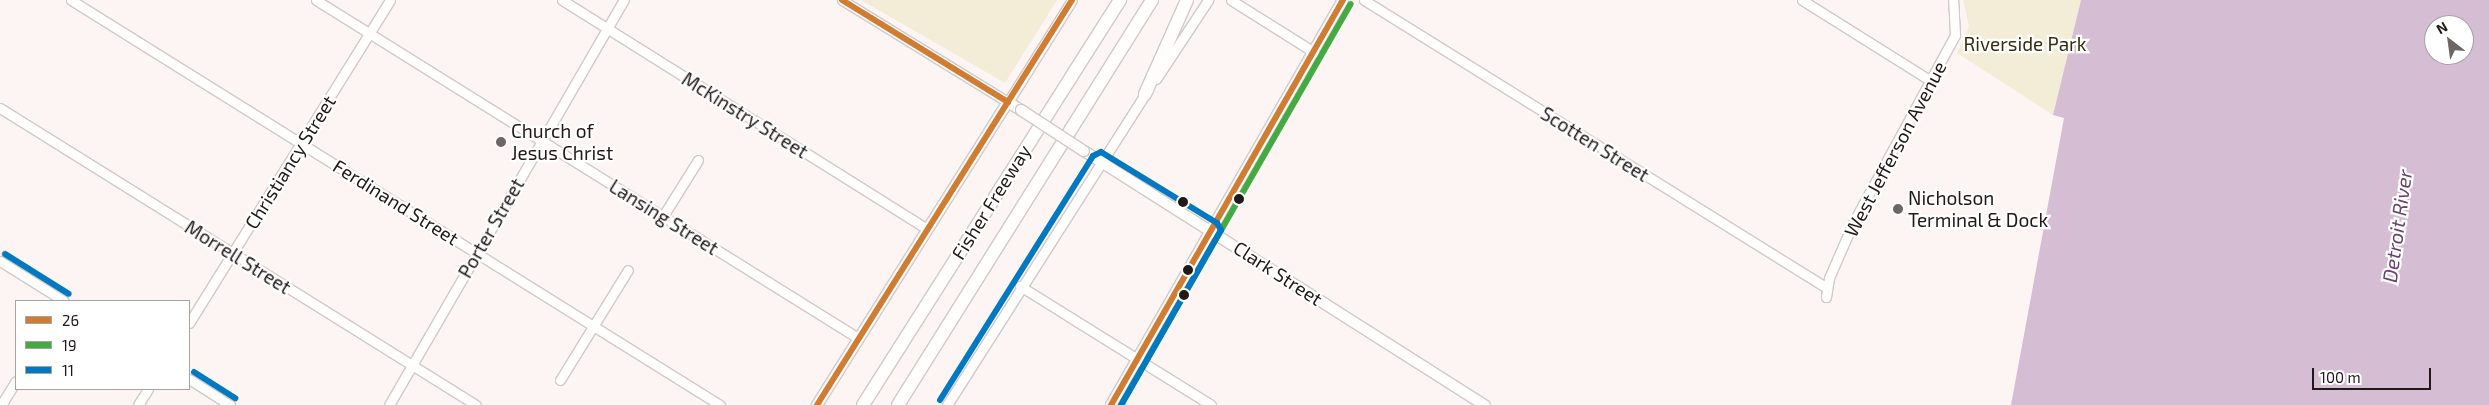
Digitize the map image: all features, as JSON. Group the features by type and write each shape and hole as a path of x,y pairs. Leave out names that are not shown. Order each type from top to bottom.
{"highway":[{"name":"Fisher Freeway","path":"862,405 1120,0"},
{"name":"Fisher Freeway","path":"898,405 1152,0"},
{"path":"1145,94 1187,0"}],"main road":[{"path":"1111,405 1344,0"},
{"name":"Clark Street","path":"1008,102 1212,230 1484,405"},
{"path":"816,405 1008,102"}],"street":[{"name":"Ferdinand Street","path":"71,0 720,405"},
{"name":"Lansing Street","path":"316,0 858,338"},
{"name":"Christiancy Street","path":"190,322 390,0"},
{"name":"McKinstry Street","path":"562,0 927,229"},
{"name":"Porter Street","path":"389,405 541,140 624,0"},
{"name":"Clark Street","path":"842,0 1008,102"},
{"path":"1008,102 1072,0"},
{"path":"947,405 1100,161 1208,0"},
{"path":"1231,0 1314,52"},
{"name":"Scotten Street","path":"1364,0 1826,293"},
{"path":"1802,0 1931,81"},
{"name":"West Jefferson Avenue","path":"1826,293 1853,223 1955,35 1953,0"},
{"name":"Morrell Street","path":"0,108 476,405"},
{"path":"663,216 698,160"},
{"path":"0,261 62,300"},
{"path":"560,380 628,270"},
{"path":"1020,286 1211,405"},
{"path":"190,380 230,405"},
{"path":"2,405 15,383"},
{"path":"138,405 147,390"}],"green space":[{"path":"861,0 1057,0 1005,83"},
{"name":"Riverside Park","path":"1963,0 2081,0 2053,115 1957,53 1969,27"}],"water":[{"name":"Detroit River","path":"2081,0 2489,0 2489,405 2011,405 2064,118 2053,115"}],"transit line":[{"name":"26","path":"842,0 1008,102"},
{"name":"26","path":"817,405 1072,0"},
{"name":"26","path":"1111,405 1343,0"},
{"name":"19","path":"1121,405 1351,4"},
{"name":"11","path":"940,400 1093,156 1101,152 1217,223 1221,230 1121,405"},
{"name":"11","path":"5,254 69,294"},
{"name":"11","path":"194,372 235,398"}],"place":[{"name":"Church of Jesus Christ","path":"501,142"},
{"name":"Nicholson Terminal & Dock","path":"1898,209"}]}
